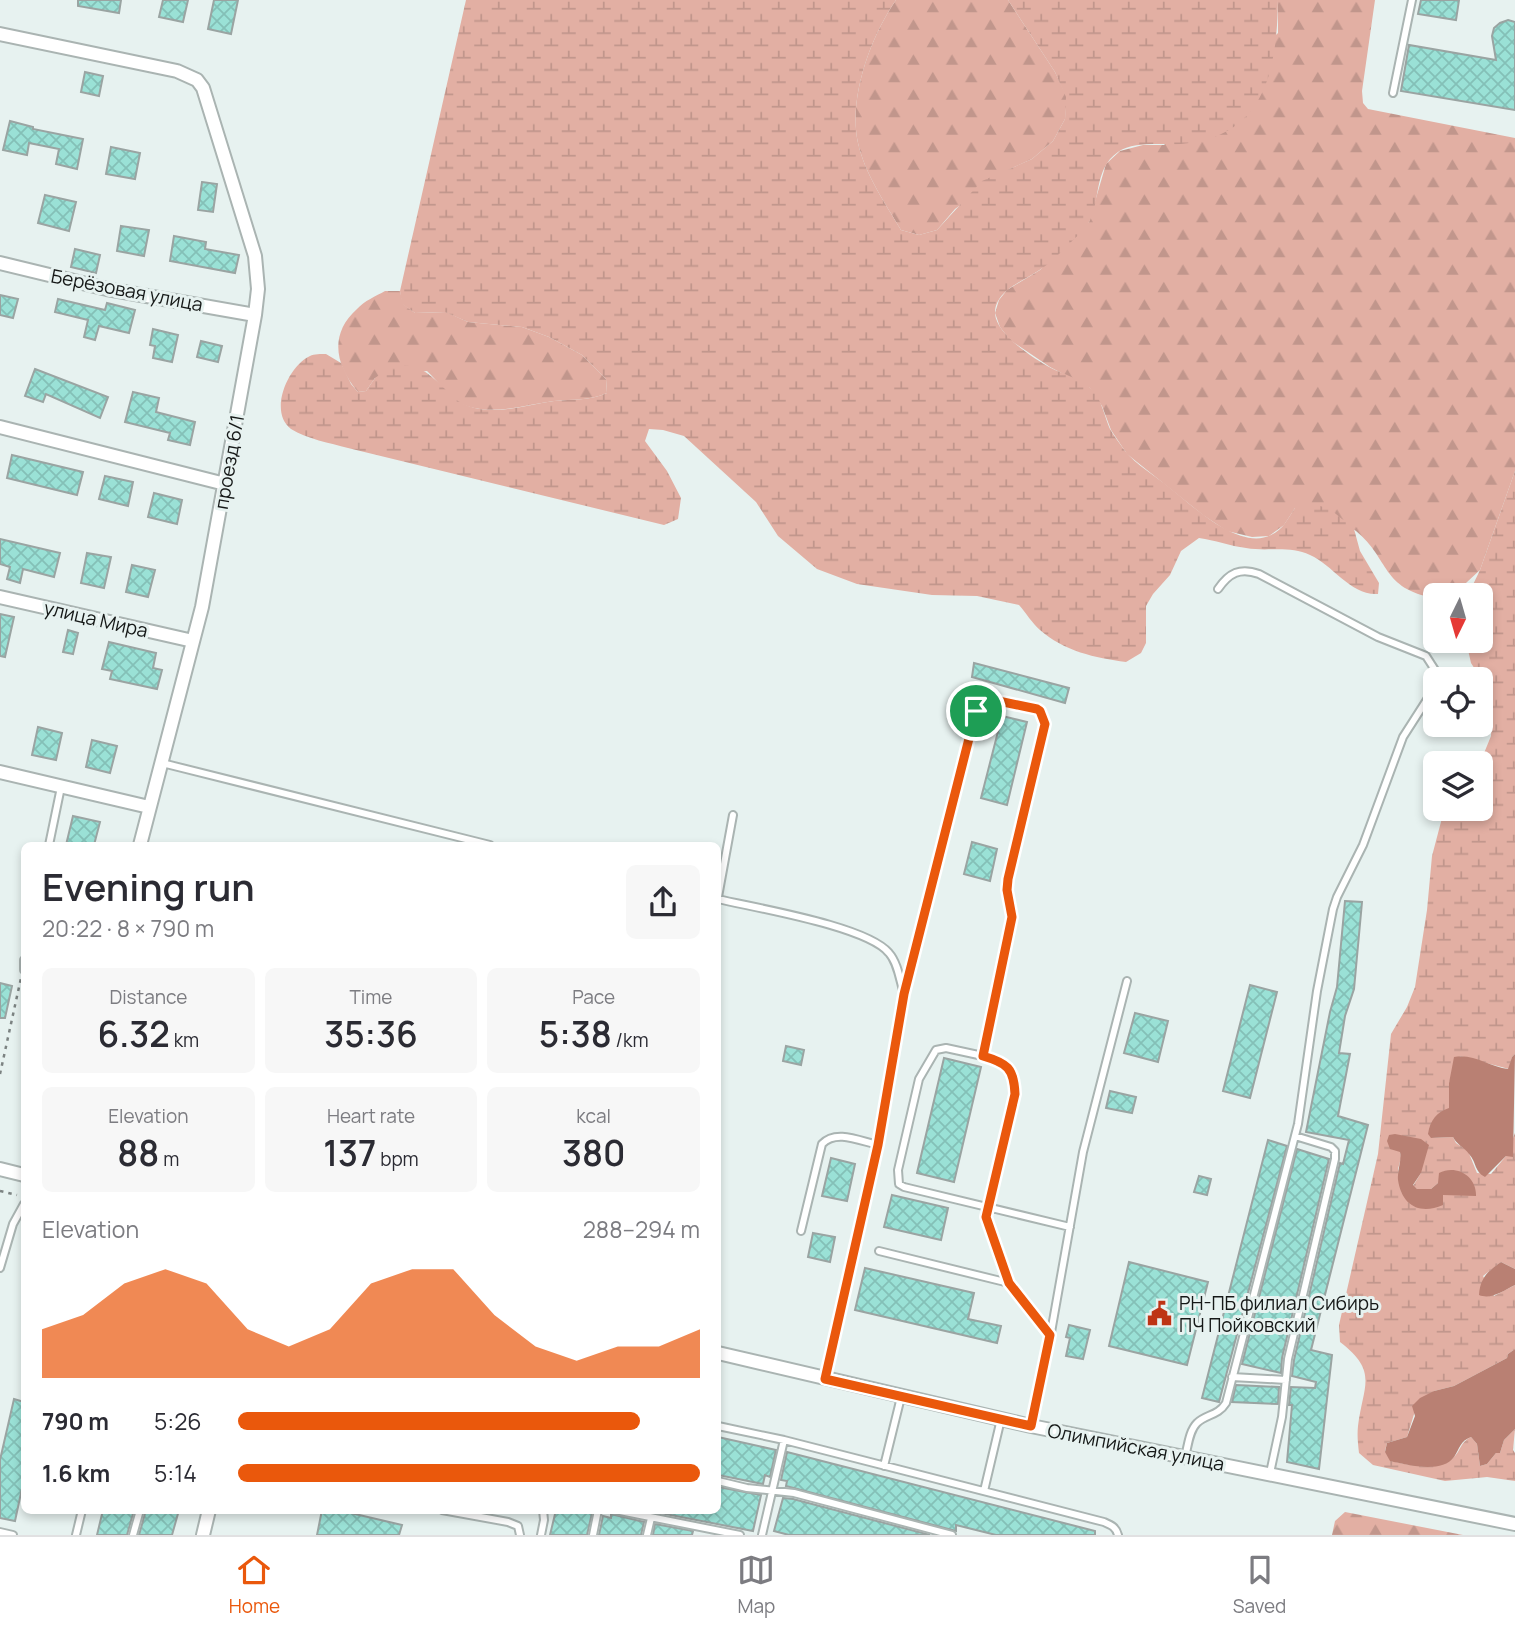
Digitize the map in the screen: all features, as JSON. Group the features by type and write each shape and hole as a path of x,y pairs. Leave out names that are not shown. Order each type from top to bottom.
{"street":[{"name":"проезд 6/1","path":"0,34 177,71 197,80 203,88 255,256 258,289 255,315 207,583 141,842"},
{"name":"Берёзовая улица","path":"0,263 107,289 255,315"},
{"path":"0,427 225,484"},
{"name":"улица Мира","path":"0,597 193,641"},
{"path":"0,772 149,807"},
{"path":"0,1169 21,1174"},
{"name":"Олимпийская улица","path":"721,1354 1031,1426 1515,1524"},
{"path":"203,1535 208,1514"}],"lane":[{"path":"1393,93 1412,0"},
{"path":"1218,589 1226,577 1235,572 1250,571 1259,574 1378,637 1415,650 1426,656 1433,667"},
{"path":"825,1379 878,1145 904,994 976,711 980,704 989,699 1037,709 1043,717 1044,731 1008,879 1007,890 1012,917 983,1056"},
{"path":"1185,1457 1192,1430 1198,1422 1221,1411 1226,1403 1295,1136 1303,1098 1317,991 1337,897 1363,845 1403,737 1423,704"},
{"path":"160,763 478,842"},
{"path":"50,842 61,787"},
{"path":"721,881 733,815"},
{"path":"721,899 870,938 892,956 904,994"},
{"path":"1031,1426 1083,1152 1127,981"},
{"path":"1050,1335 1009,1283 988,1227 986,1207 1015,1094 1012,1073 999,1060 946,1048 936,1050 919,1079 897,1177 899,1184 904,1187 986,1207 1070,1227"},
{"path":"801,1231 822,1144 836,1135 878,1145"},
{"path":"1270,1475 1279,1433 1290,1347 1335,1159 1335,1151 1331,1147 1295,1136"},
{"path":"0,1268 13,1224 21,1209"},
{"path":"879,1251 1009,1283"},
{"path":"1232,1377 1286,1380"},
{"path":"884,1466 901,1397"},
{"path":"984,1491 1001,1419"},
{"path":"721,1427 784,1440 1104,1522 1117,1530 1118,1535"},
{"path":"762,1535 784,1440"},
{"path":"721,1482 794,1493 952,1535"},
{"path":"76,1535 81,1514"},
{"path":"133,1535 139,1514"},
{"path":"464,1514 508,1522 518,1526 520,1535"},
{"path":"541,1535 543,1514"},
{"path":"593,1535 597,1514"},
{"path":"636,1514 699,1531 740,1535"},
{"path":"647,1535 651,1517"},
{"path":"0,1531 13,1535"}],"path":[{"path":"0,1074 21,981"},
{"path":"0,1191 21,1195"}],"green space":[{"path":"466,0 896,0 870,49 859,87 856,125 861,155 882,199 901,230 919,235 937,230 982,181 1032,159 1053,141 1065,119 1066,97 1055,72 1008,0 1278,0 1274,51 1269,74 1261,96 1248,114 1231,128 1209,139 1181,144 1132,146 1118,152 1105,167 1088,224 1051,262 1004,293 996,306 995,314 1002,330 1017,346 1051,368 1089,387 1099,401 1110,429 1125,451 1140,466 1217,524 1245,537 1258,538 1279,530 1295,508 1310,503 1330,509 1354,529 1360,551 1379,583 1378,594 1359,590 1318,560 1302,552 1246,548 1199,538 1181,551 1170,575 1153,594 1146,606 1146,643 1141,653 1126,662 1091,656 1059,643 1037,627 1019,605 977,596 932,595 857,584 817,569 778,536 756,502 684,436 663,430 649,429 645,441 667,471 681,498 678,519 664,525 326,442 291,429 281,412 284,390 288,379 302,361 316,354 326,354 341,363 358,392 366,391 375,378 395,364 404,365 424,371 457,400 481,409 506,409 554,401 588,399 607,393 606,379 582,355 549,337 522,327 468,322 445,312 415,313 402,304 400,291"},
{"path":"896,0 1008,0 1055,72 1067,97 1065,119 1053,141 1032,159 1010,169 955,209 937,230 919,235 901,230 882,199 861,155 856,125 859,87 870,49"},
{"path":"1278,0 1375,0 1362,91 1363,103 1368,109 1515,138 1515,471 1480,570 1466,583 1423,583 1423,595 1417,594 1395,580 1356,531 1335,520 1295,508 1284,525 1269,536 1252,537 1227,531 1127,454 1111,430 1102,406 1090,388 1050,367 1010,340 1000,327 995,313 999,300 1007,290 1040,270 1089,222 1106,164 1120,151 1143,145 1164,145 1278,33"},
{"path":"385,291 400,291 403,304 415,313 446,312 468,322 522,327 549,337 582,355 606,379 607,393 588,399 554,401 506,409 481,409 458,402 427,371 375,378 366,391 358,392 340,360 339,339 348,319 357,309"},
{"path":"1515,471 1515,1054 1509,1069 1460,1056 1449,1083 1450,1108 1431,1138 1453,1137 1456,1143 1468,1151 1477,1173 1491,1174 1506,1156 1515,1133 1515,1269 1501,1262 1483,1276 1494,1296 1515,1285 1515,1349 1507,1358 1454,1386 1434,1391 1415,1411 1407,1437 1387,1443 1385,1451 1391,1461 1423,1466 1439,1465 1453,1458 1471,1437 1477,1444 1480,1466 1487,1464 1496,1453 1500,1453 1504,1440 1515,1429 1515,1481 1487,1477 1445,1481 1373,1465 1359,1453 1358,1429 1366,1380 1360,1362 1340,1342 1339,1325 1378,1154 1391,1034 1415,987 1432,856 1441,821 1493,821 1493,751 1485,751 1493,737 1493,667 1474,667 1469,653 1493,653 1493,583 1474,583","holes":["1400,1152 1421,1173 1413,1186 1417,1189 1431,1189 1438,1183 1450,1195 1402,1193 1398,1169"]},
{"path":"1345,1512 1463,1535 1332,1535 1335,1521"}],"shaded area":[{"path":"1515,1054 1513,1157 1506,1156 1485,1177 1453,1137 1431,1138 1429,1129 1435,1117 1449,1108 1449,1083 1454,1057 1468,1057 1508,1069"},
{"path":"1389,1135 1421,1139 1429,1145 1421,1173 1413,1185 1417,1189 1431,1189 1438,1183 1439,1173 1452,1170 1469,1178 1476,1196 1443,1195 1443,1205 1435,1208 1413,1206 1400,1189 1400,1152 1390,1149 1387,1141"},
{"path":"1501,1262 1515,1269 1515,1285 1492,1296 1479,1295 1485,1276"},
{"path":"1515,1349 1515,1429 1504,1440 1500,1453 1496,1453 1487,1464 1480,1466 1477,1444 1471,1437 1462,1443 1449,1462 1441,1465 1424,1467 1390,1461 1385,1452 1387,1443 1407,1437 1415,1416 1412,1406 1420,1398 1454,1386 1507,1358"}],"building":[{"path":"78,0 121,0 119,13 78,6"},
{"path":"163,0 188,0 183,22 159,17"},
{"path":"214,0 238,0 231,34 208,29"},
{"path":"1421,0 1459,0 1456,20 1418,14"},
{"path":"1508,20 1515,22 1515,110 1401,91 1409,45 1496,60 1492,36 1494,28"},
{"path":"85,72 103,76 99,96 81,92"},
{"path":"10,121 33,129 83,139 77,169 56,164 59,149 29,143 27,155 3,150"},
{"path":"111,147 140,153 135,179 106,174"},
{"path":"202,182 217,184 213,212 198,210"},
{"path":"45,195 76,202 69,231 38,223"},
{"path":"121,226 149,230 144,256 117,251"},
{"path":"174,236 206,242 205,249 239,255 235,273 170,261"},
{"path":"75,249 100,255 96,273 71,267"},
{"path":"0,295 18,299 13,318 0,315"},
{"path":"58,299 105,310 107,303 135,310 129,333 99,326 95,340 84,337 88,320 55,312"},
{"path":"153,329 178,335 172,362 153,358 155,346 150,345"},
{"path":"201,341 222,346 218,362 197,357"},
{"path":"35,369 108,397 100,418 46,394 43,402 25,396"},
{"path":"133,392 159,398 156,412 195,422 190,445 168,440 170,433 125,422"},
{"path":"12,455 83,472 77,495 7,478"},
{"path":"105,476 133,482 128,506 99,499"},
{"path":"154,493 182,500 177,524 148,517"},
{"path":"0,539 60,553 54,577 23,569 20,583 7,579 10,567 0,564"},
{"path":"87,553 111,557 104,588 81,583"},
{"path":"132,565 155,570 148,597 126,592"},
{"path":"0,614 14,617 5,657 0,656"},
{"path":"68,630 78,633 73,654 63,652"},
{"path":"109,642 156,653 153,668 162,670 157,689 110,679 112,671 102,669"},
{"path":"974,663 1069,688 1065,703 972,677"},
{"path":"1002,716 1027,722 1007,805 981,798"},
{"path":"38,727 62,733 56,760 32,755"},
{"path":"92,740 117,746 110,773 86,767"},
{"path":"73,816 100,822 95,842 67,842"},
{"path":"972,842 997,849 990,881 964,874"},
{"path":"1345,901 1362,902 1354,989 1345,1016 1339,1053 1350,1054 1338,1116 1368,1125 1311,1350 1332,1355 1319,1469 1287,1462 1292,1405 1289,1405 1291,1387 1315,1388 1316,1382 1292,1376 1294,1360 1340,1163 1343,1164 1349,1140 1306,1132 1337,987"},
{"path":"0,983 12,986 5,1018 0,1018"},
{"path":"1250,985 1277,992 1250,1098 1223,1091"},
{"path":"1135,1013 1168,1021 1158,1062 1124,1053"},
{"path":"786,1046 804,1050 801,1065 783,1061"},
{"path":"944,1058 981,1067 954,1182 917,1173"},
{"path":"1110,1091 1136,1097 1132,1113 1106,1108"},
{"path":"1268,1140 1287,1146 1219,1402 1202,1398"},
{"path":"1297,1149 1329,1159 1282,1358 1281,1373 1242,1364"},
{"path":"831,1158 855,1164 847,1201 822,1196"},
{"path":"1199,1176 1211,1179 1207,1195 1194,1192"},
{"path":"892,1195 948,1208 941,1240 884,1227"},
{"path":"813,1233 835,1237 830,1262 808,1257"},
{"path":"1129,1262 1208,1282 1187,1365 1109,1346"},
{"path":"865,1268 974,1293 968,1319 1001,1326 997,1343 855,1310"},
{"path":"1069,1325 1090,1330 1083,1359 1066,1356 1070,1338 1066,1337"},
{"path":"1236,1385 1279,1387 1278,1404 1232,1402"},
{"path":"14,1399 21,1401 21,1493 15,1521 0,1518 0,1460"},
{"path":"721,1438 776,1450 770,1477 765,1475 763,1484 721,1476"},
{"path":"787,1452 1095,1531 1095,1535 996,1535 956,1525 956,1531 786,1486 787,1481 781,1480"},
{"path":"721,1488 761,1495 753,1531 666,1514 721,1514"},
{"path":"783,1498 930,1535 789,1535 774,1531"},
{"path":"102,1514 133,1514 127,1535 97,1535"},
{"path":"145,1514 178,1514 172,1535 139,1535"},
{"path":"321,1514 355,1514 402,1525 399,1535 317,1535"},
{"path":"555,1514 592,1514 587,1535 550,1535"},
{"path":"611,1514 644,1522 641,1535 599,1535 603,1516 611,1518"},
{"path":"655,1524 693,1531 692,1535 653,1535"}],"place":[{"name":"РН-ПБ филиал Сибирь ПЧ Пойковский","path":"1159,1314"}],"route":[{"path":"997,699 1037,709 1045,724 1008,879 1007,890 1012,917 983,1056 999,1060 1012,1073 1015,1094 986,1207 988,1227 1009,1283 1050,1335 1031,1426 825,1379 887,1102 904,994 976,711 984,701 997,699"}]}
